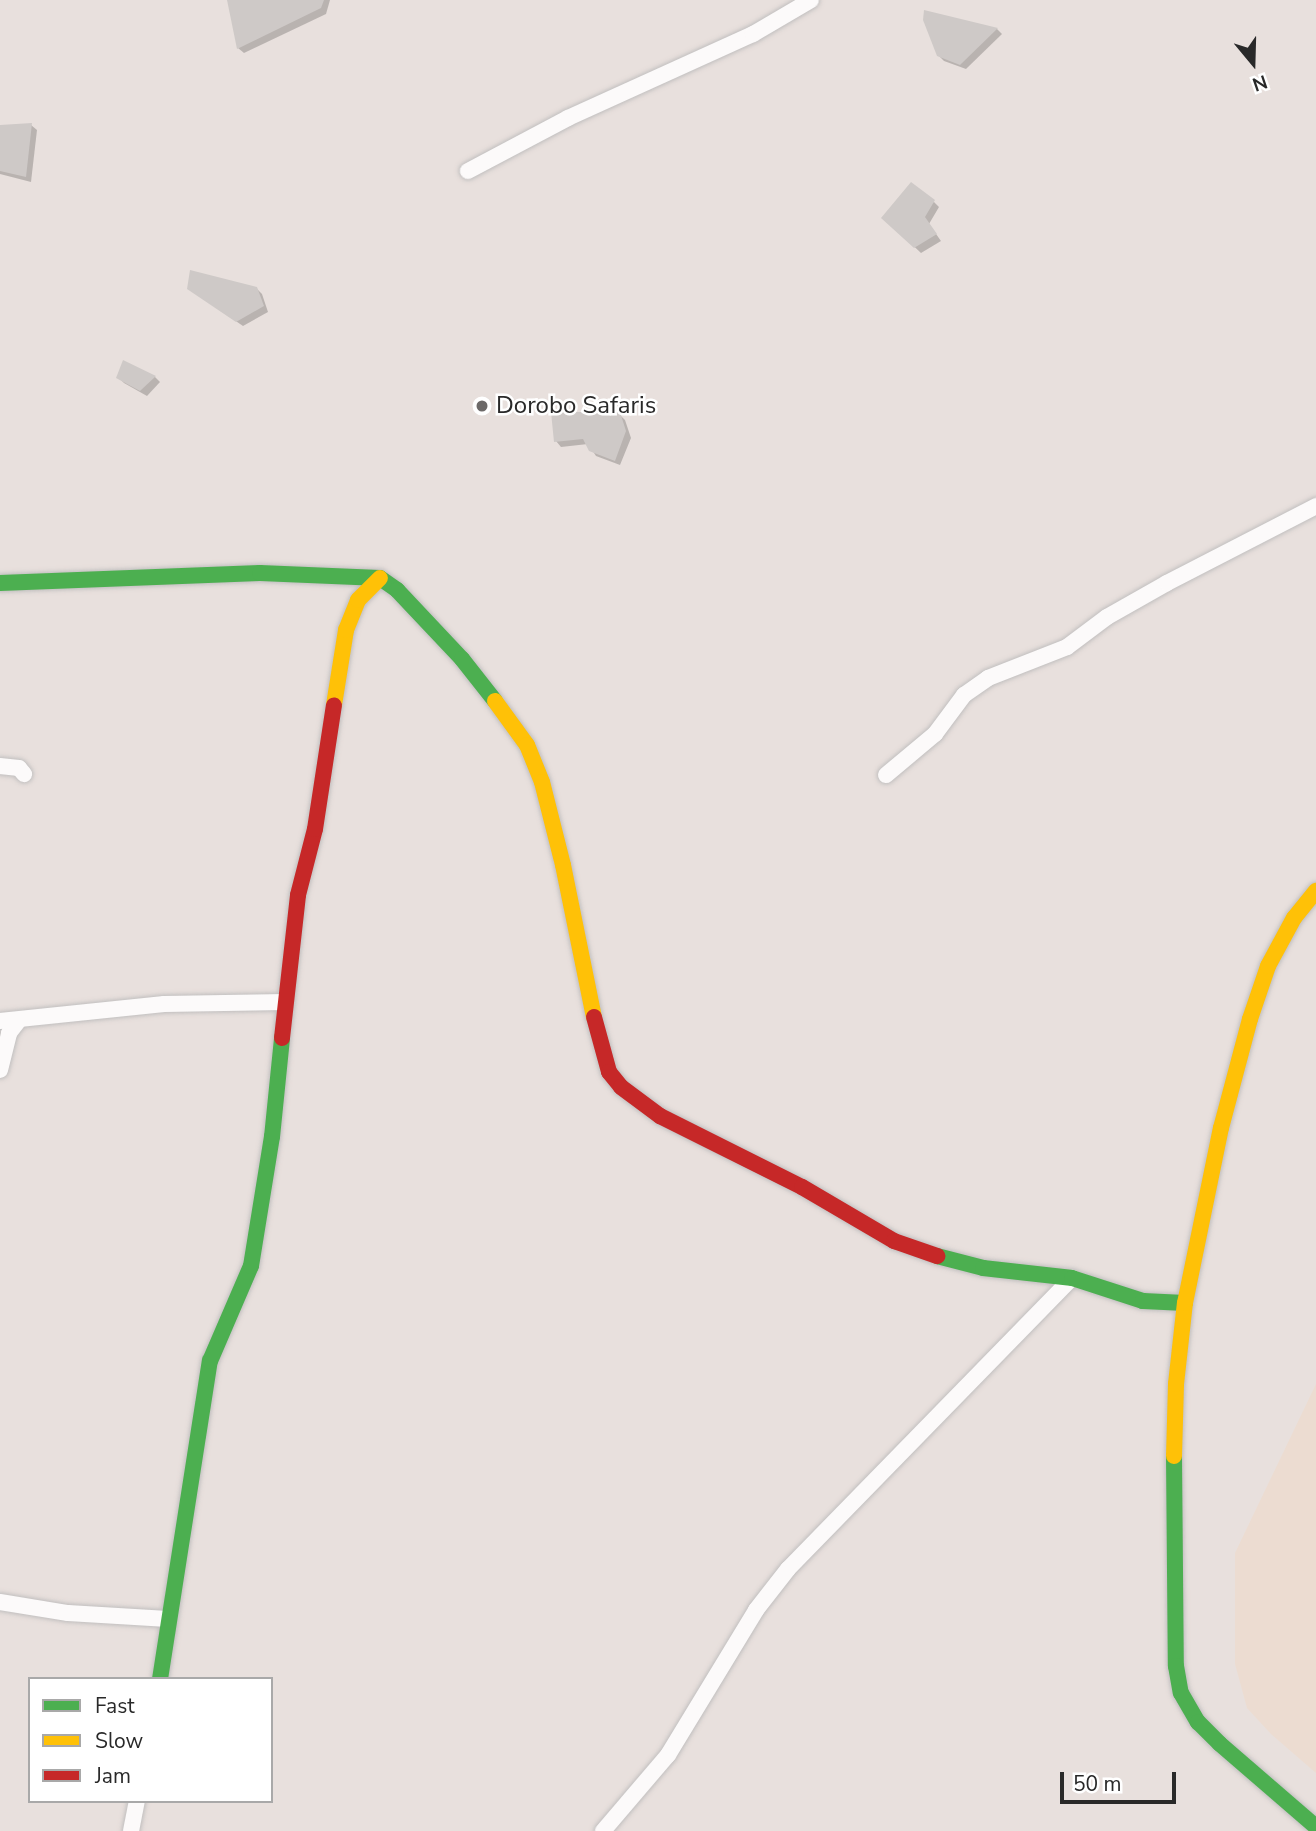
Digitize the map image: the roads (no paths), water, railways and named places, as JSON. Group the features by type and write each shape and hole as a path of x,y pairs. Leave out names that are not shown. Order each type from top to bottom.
{"street":[{"path":"468,171 568,118 753,34 811,0"},
{"path":"886,775 935,734 964,695 988,678 1067,647 1107,617 1316,506"},
{"path":"0,583 260,573 380,578 397,590 462,659 513,721 527,745 541,782 564,865 600,1045 609,1072 621,1087 660,1116 802,1187 894,1241 983,1268 1024,1270 1073,1278 1143,1301 1185,1303"},
{"path":"160,1677 210,1361 251,1266 272,1137 298,895 316,829 346,630 358,600 380,578"},
{"path":"0,766 19,768 24,774"},
{"path":"1316,891 1280,939 1250,1019 1221,1128 1185,1303 1176,1384 1172,1513 1176,1666 1181,1693 1198,1722 1220,1744 1316,1827"},
{"path":"0,1021 164,1004 285,1002"},
{"path":"0,1070 5,1045 19,1020"},
{"path":"603,1831 668,1755 756,1610 788,1569 1073,1278"},
{"path":"0,1602 68,1612 168,1619"},
{"path":"131,1831 137,1803"}],"place":[{"name":"Dorobo Safaris","path":"482,406"}]}
